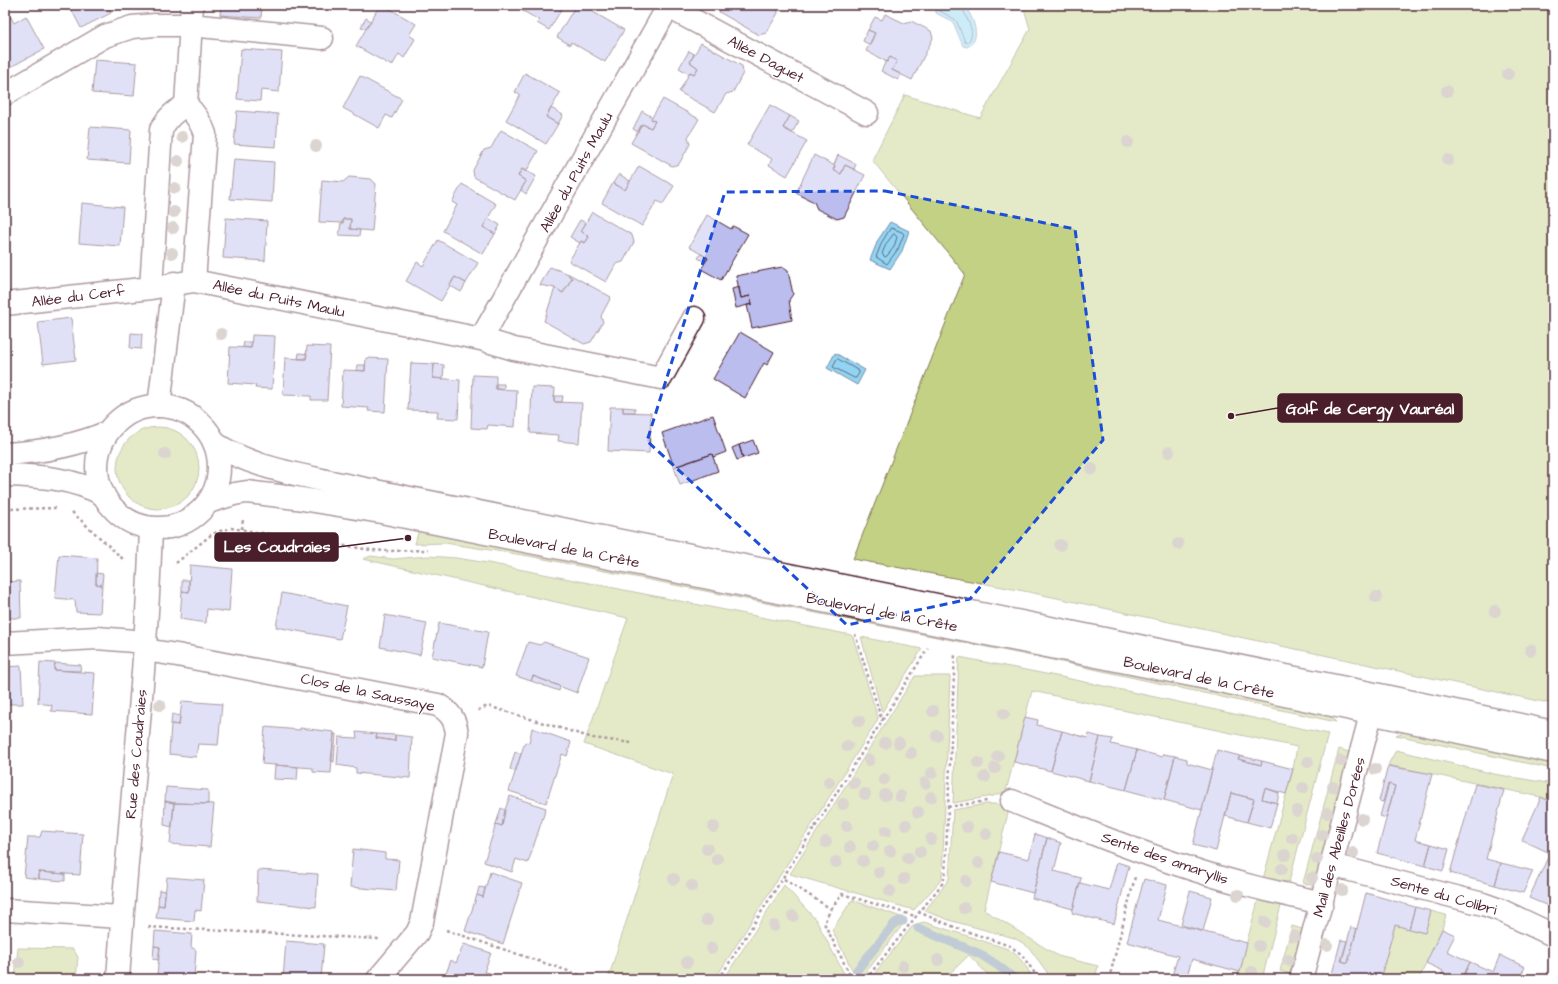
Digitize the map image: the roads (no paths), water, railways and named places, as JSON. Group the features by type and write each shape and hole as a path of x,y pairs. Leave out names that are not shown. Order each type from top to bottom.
{"street":[{"name":"Allée Daguet","path":"668,6 867,113"},
{"name":"Allée du Puits Maulu","path":"481,339 668,6"},
{"path":"5,94 106,36 132,28 155,26 191,15 322,38"},
{"path":"186,105 191,15"},
{"path":"159,406 184,282 205,134 201,122 195,112 186,105"},
{"path":"150,288 162,130 167,119 174,112 186,105"},
{"name":"Allée du Puits Maulu","path":"184,282 481,339 514,349 661,378 694,318"},
{"name":"Allée du Cerf","path":"5,304 150,288 184,282"},
{"name":"Boulevard de la Crête","path":"159,406 174,408 192,416 208,431 218,453 219,474 217,484 208,502 198,513 187,521 173,527 151,528 134,523 124,518 114,510 104,495 99,483 98,463 100,450 108,432 117,422 128,414 140,409 159,406"},
{"name":"Boulevard de la Crête","path":"5,454 21,453 69,445 94,438 108,432"},
{"name":"Boulevard de la Crête","path":"214,444 238,457 279,471 1372,704 1553,752"},
{"name":"Boulevard de la Crête","path":"5,474 57,479 85,486 104,495"},
{"name":"Boulevard de la Crête","path":"208,502 234,494 247,492 337,504 865,608 1202,677 1553,732"},
{"name":"Rue des Coudraies","path":"118,979 121,921 145,646 151,528"},
{"name":"Clos de la Saussaye","path":"5,643 97,638 145,646 177,654 438,705 446,710 454,719 456,725 456,737 422,922 417,933 378,979"},
{"name":"Mail des Abeilles Dorées","path":"1301,979 1322,903 1372,704"},
{"name":"Sente des amaryllis","path":"1012,801 1142,852 1193,870 1270,891 1322,903"},
{"name":"Sente du Colibri","path":"1331,865 1483,904 1500,910 1553,935"},
{"path":"5,910 121,921"}],"water":[{"path":"936,5 964,5 971,15 975,28 975,39 972,44 967,47 963,46 953,22 936,13"},
{"path":"890,222 909,231 902,251 890,269 870,260 878,240"},
{"path":"835,353 865,370 857,385 827,368"}],"waterway":[{"path":"857,970 895,923 903,921"},
{"path":"918,928 980,954 1015,979"}],"place":[{"name":"Golf de Cergy Vauréal","path":"1231,416"},
{"name":"Les Coudraies","path":"408,538"}]}
